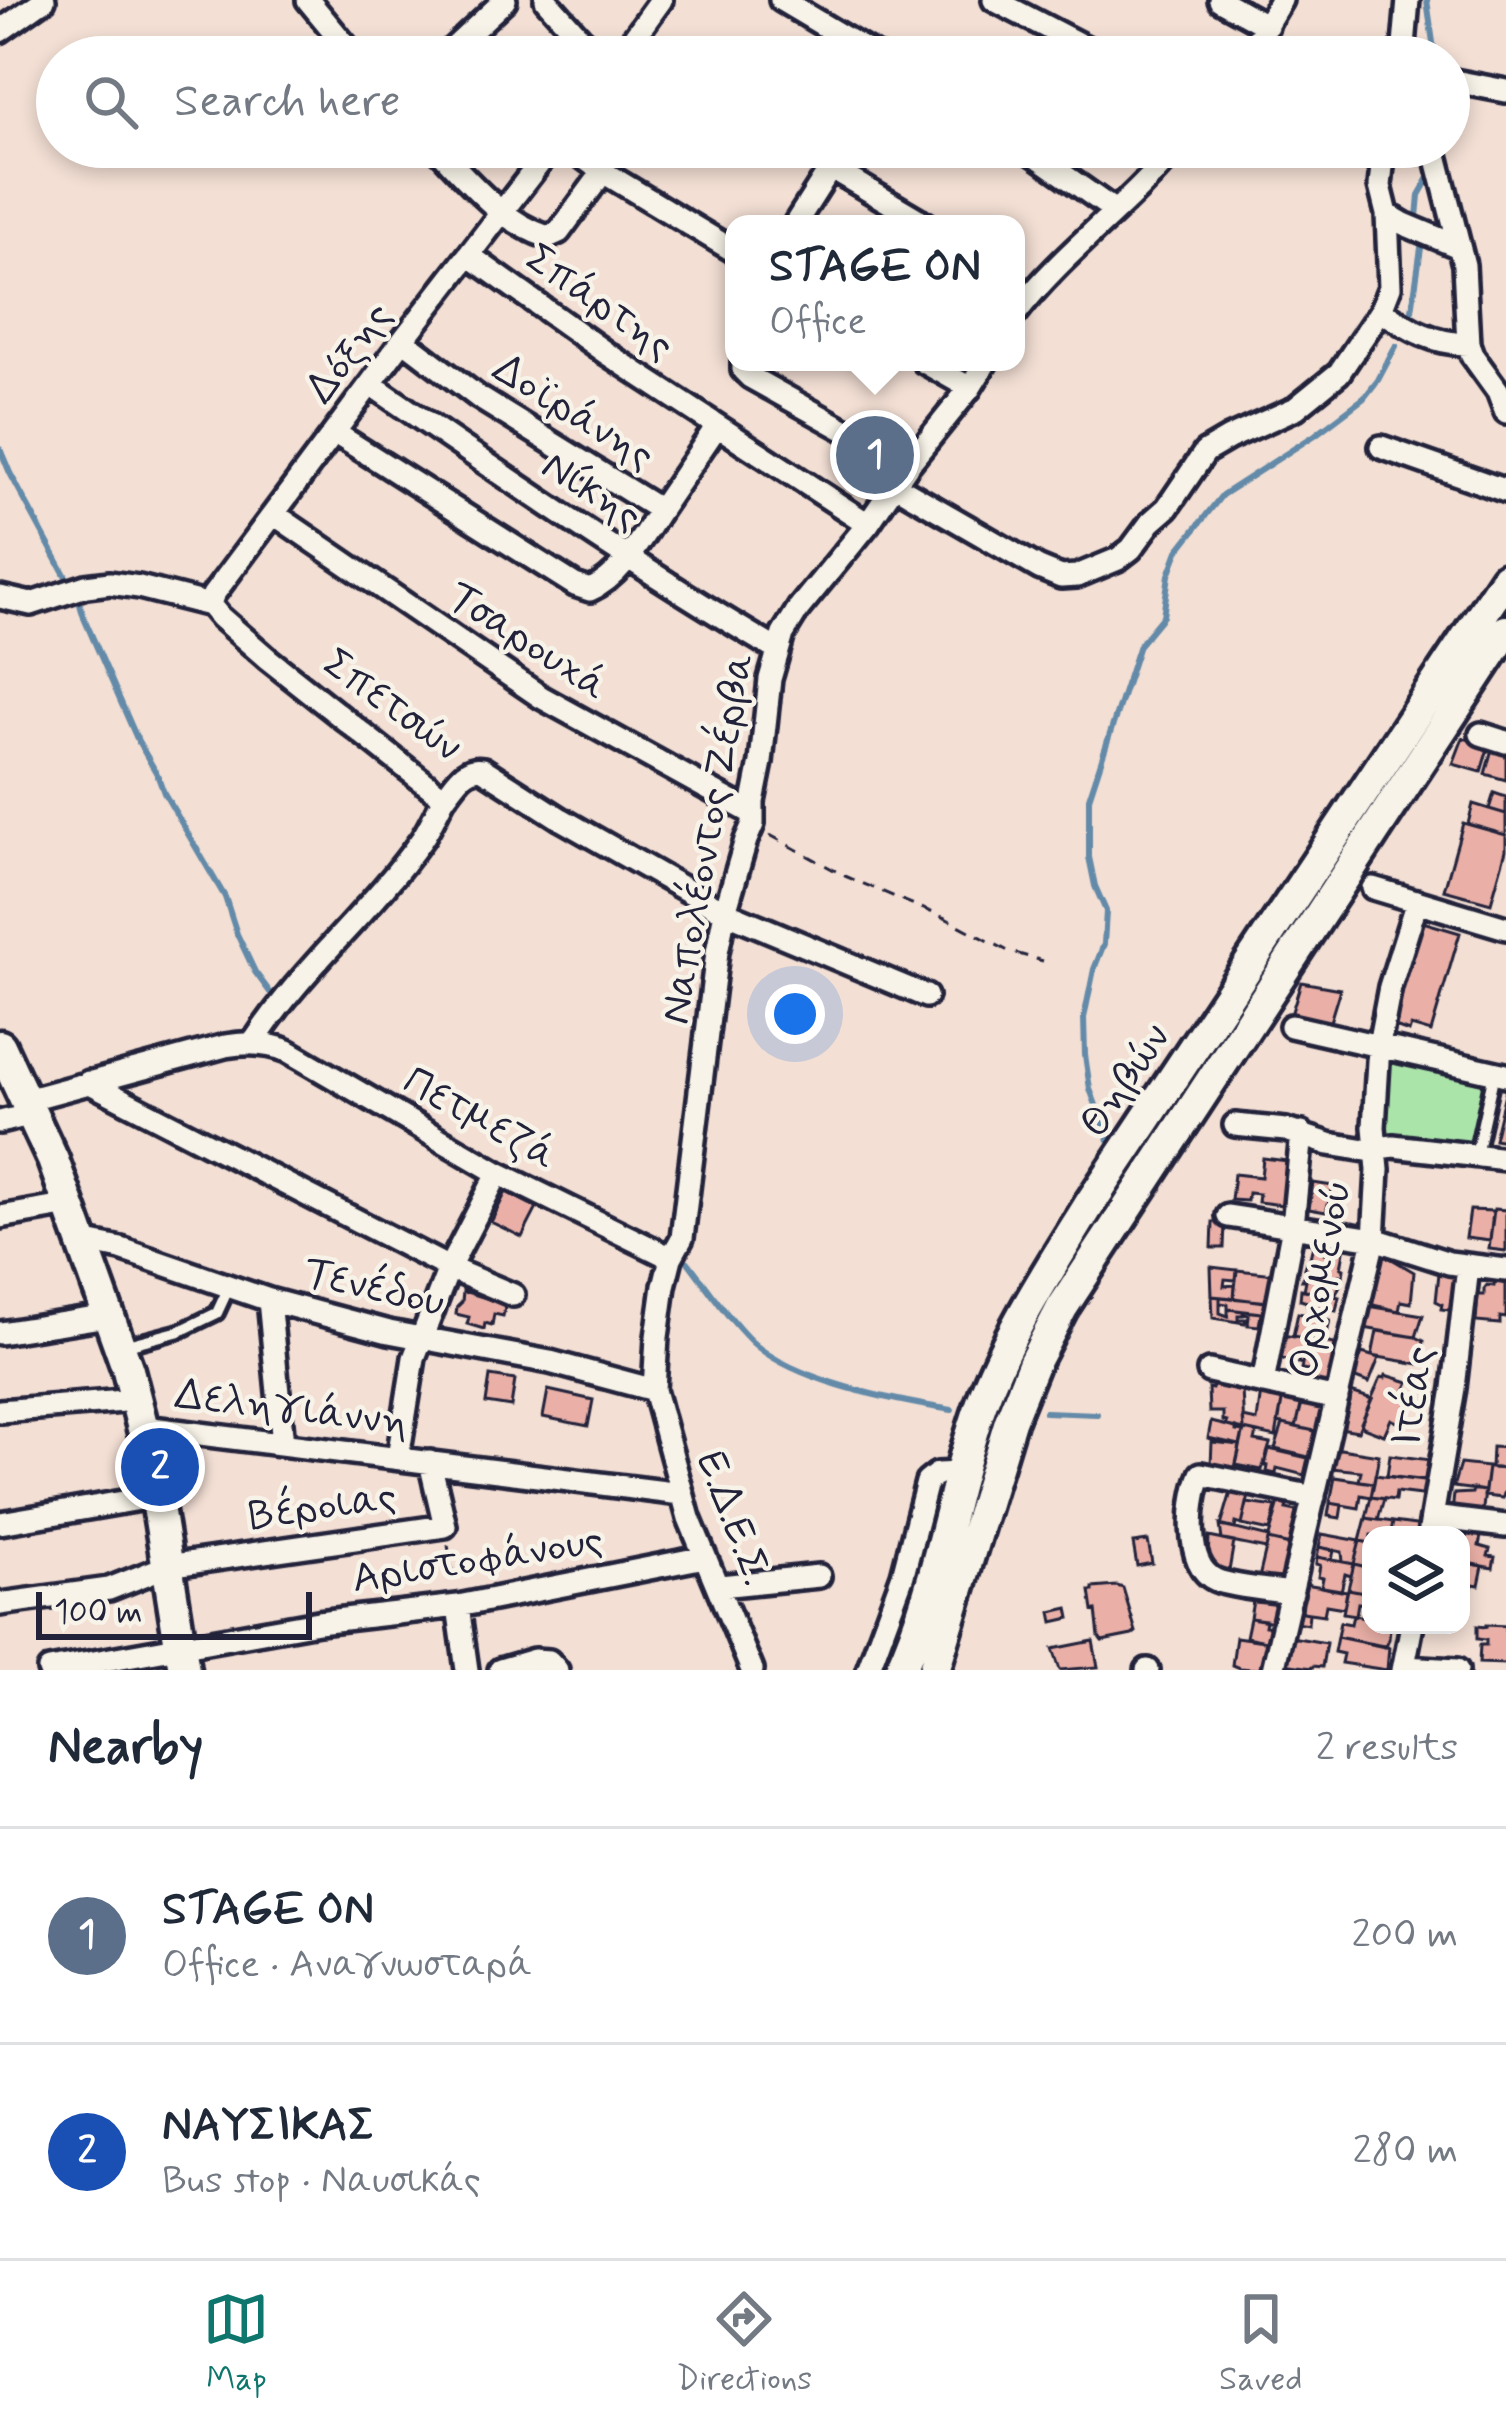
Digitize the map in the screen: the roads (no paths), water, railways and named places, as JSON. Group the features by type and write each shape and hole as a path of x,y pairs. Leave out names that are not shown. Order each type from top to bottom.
{"main road":[{"name":"Θηβών","path":"900,1670 937,1564 982,1403 1044,1279 1506,578"},
{"name":"Θηβών","path":"934,1670 1010,1421 1062,1307 1506,631"},
{"path":"1,1051 70,1205 140,1413 158,1496 182,1658"}],"street":[{"path":"0,32 44,0"},
{"path":"308,0 338,36"},
{"path":"466,36 505,0"},
{"path":"546,0 578,36"},
{"path":"641,36 662,0"},
{"path":"781,0 842,36"},
{"path":"994,0 1063,36"},
{"path":"1220,0 1267,26"},
{"path":"1260,36 1281,0"},
{"path":"1470,84 1506,91"},
{"path":"457,168 501,212 536,233 554,236 603,172"},
{"name":"Δόξης","path":"210,605 535,168"},
{"path":"598,168 725,246"},
{"path":"801,215 831,168 911,215"},
{"path":"1054,168 1115,211"},
{"path":"1026,283 1160,168"},
{"path":"895,485 1061,577 1077,576 1118,559 1167,508 1205,452 1296,408 1339,373 1382,310 1390,287 1382,168"},
{"path":"1439,168 1467,290 1468,344 1506,412"},
{"path":"1387,214 1459,247"},
{"name":"Σπάρτης","path":"470,256 606,353 868,524"},
{"path":"1382,310 1426,338 1468,344"},
{"name":"Δοϊράνης","path":"403,340 478,397 660,510 627,557"},
{"path":"744,371 908,465"},
{"path":"940,371 970,388"},
{"name":"Ναπολέοντος Ζέρβα","path":"654,1390 664,1286 682,1238 717,952 753,819 777,650 799,608 868,524 980,371"},
{"name":"Νίκης","path":"372,385 676,591 777,650"},
{"path":"660,510 717,426"},
{"path":"335,433 574,585 590,590 603,584 627,557"},
{"path":"1381,446 1506,491"},
{"name":"Τσαρουχά","path":"274,514 541,697 753,819"},
{"path":"0,597 31,604 110,583 210,605"},
{"name":"Σπετσών","path":"210,605 268,659 444,798 466,771 483,770 725,912 926,996"},
{"path":"1481,734 1506,742"},
{"path":"0,1122 88,1082 253,1043 300,977 424,837 444,798"},
{"path":"1373,888 1506,928"},
{"name":"Ορχομενού","path":"1273,1670 1374,1239 1378,1046 1390,987 1417,901"},
{"path":"1291,1026 1500,1074"},
{"name":"Πετμεζά","path":"253,1043 288,1051 498,1173 671,1258"},
{"path":"88,1082 449,1268 513,1295"},
{"path":"1235,1125 1302,1133 1341,1147 1393,1146 1506,1159"},
{"path":"1263,1383 1293,1226 1302,1133"},
{"path":"398,1458 409,1377 422,1338 449,1268 498,1173"},
{"path":"0,1217 70,1205"},
{"path":"1228,1216 1374,1239 1468,1267 1506,1270"},
{"name":"Τενέδου","path":"82,1241 389,1332 550,1362 654,1390"},
{"name":"Ιτέας","path":"1430,1526 1454,1388 1468,1267"},
{"path":"269,1300 283,1444"},
{"path":"0,1333 108,1316"},
{"path":"1209,1371 1337,1399"},
{"name":"Ε.Δ.Ε.Σ.","path":"654,1390 682,1494 752,1670"},
{"name":"Δεληγιάννη","path":"0,1412 140,1413 283,1444 682,1494"},
{"name":"Βέροιας","path":"0,1604 109,1589 167,1566 445,1526 430,1462"},
{"path":"868,1670 903,1575 927,1482 937,1474 961,1473"},
{"path":"1292,1593 1214,1580 1204,1569 1195,1553 1192,1516 1201,1474 1314,1497"},
{"path":"0,1523 158,1496"},
{"path":"1470,1526 1506,1526"},
{"name":"Αριστοφάνους","path":"49,1670 182,1658 317,1622 458,1606 705,1557"},
{"path":"719,1586 819,1576"},
{"path":"458,1606 466,1670"},
{"path":"1410,1634 1404,1668 1457,1670"},
{"path":"500,1670 534,1660 549,1661 557,1670"}],"lane":[{"path":"1476,1154 1500,1074"},
{"path":"120,1346 195,1325 217,1313 229,1287"}],"waterway":[{"path":"1427,0 1432,36"},
{"path":"1417,217 1419,195 1434,169"},
{"path":"1412,310 1422,241"},
{"path":"1109,1140 1090,1089 1085,1055 1084,1018 1104,944 1106,911 1089,857 1089,798 1139,645 1163,616 1178,551 1222,495 1364,398 1396,346"},
{"path":"0,449 70,584"},
{"path":"79,601 138,741 225,897 255,972 272,995"},
{"path":"688,1262 735,1324 770,1356 846,1387 952,1410"},
{"path":"1045,1412 1097,1414"}],"place":[{"name":"STAGE ON","path":"875,455"},
{"name":"ΝΑΥΣΙΚΑΣ","path":"160,1467"}]}
